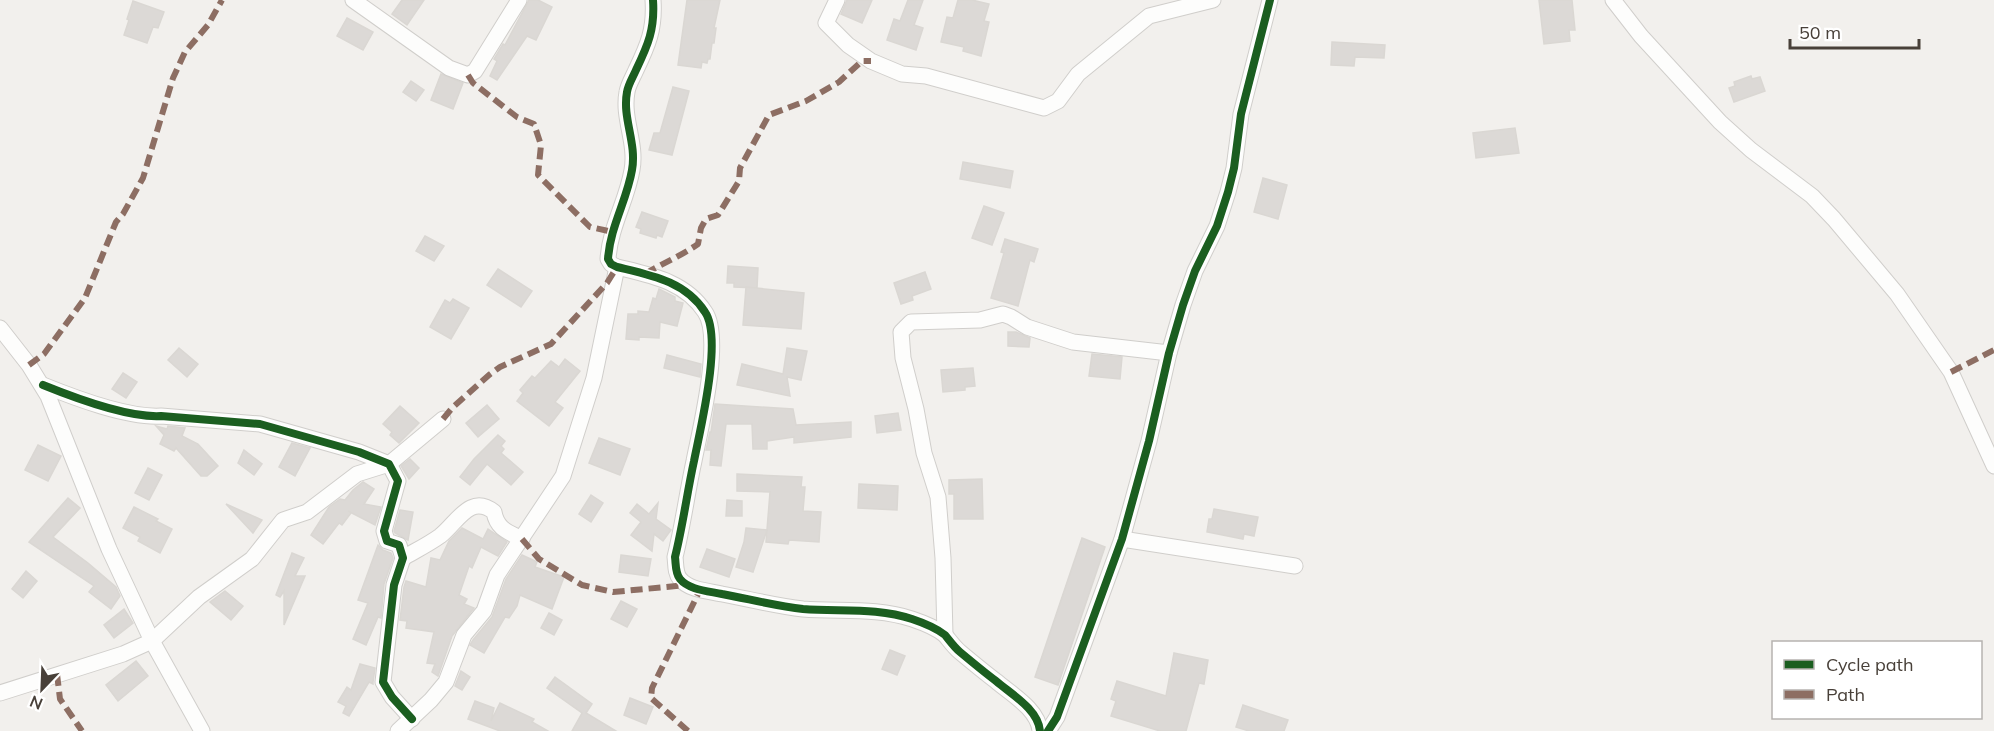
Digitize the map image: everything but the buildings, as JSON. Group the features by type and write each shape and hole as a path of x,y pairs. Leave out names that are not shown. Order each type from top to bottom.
{"street":[{"path":"353,0 449,68 468,75 475,72 519,0"},
{"path":"654,0 650,41 627,91 627,122 633,150 632,169 618,213 608,259 611,264 618,267 675,283 698,303 710,322 711,364 675,557 679,578 687,585 700,590 780,606 856,609 909,618 932,626 1023,704 1035,716 1040,725 1040,731"},
{"path":"837,0 826,23 848,45 871,61 902,74 926,76 1044,108 1058,101 1078,74 1149,16 1213,0"},
{"path":"1048,731 1057,717 1122,539 1152,430 1169,353 1187,293 1217,226 1228,192 1234,168 1241,114 1270,0"},
{"path":"1613,0 1641,36 1720,122 1751,150 1812,196 1897,294 1951,372 1994,466"},
{"path":"398,731 432,700 446,682 464,634 484,611 498,575 563,476 594,378 618,267"},
{"path":"945,635 943,558 938,497 924,453 903,358 901,332 911,322 980,320 1003,314 1027,327 1073,342 1169,353"},
{"path":"0,328 43,385 109,549 152,641 202,731"},
{"path":"43,385 67,395 146,417 180,417 260,424 359,452 389,464 398,481 384,531 387,541 399,545 403,558 394,585 383,682 392,697 412,719"},
{"path":"0,693 123,654 152,641 198,597 252,559 283,520 307,512 357,474 389,464 443,419"},
{"path":"403,558 441,535 459,516 475,506 487,507 494,513 495,522 504,530 522,538"},
{"path":"1122,539 1295,566"}],"marked path":[{"path":"29,365 44,354 85,298 116,222 143,178 173,78 185,52 208,25 222,0"},
{"path":"645,274 698,244 701,228 706,219 718,215 739,181 740,168 769,115 806,101 839,82 862,61 871,61"},
{"path":"468,75 473,83 517,117 534,124 541,145 538,175 590,227 613,232"},
{"path":"443,419 453,407 500,367 551,344 607,283 617,267"},
{"path":"1951,372 1994,350"},
{"path":"522,539 539,559 582,585 613,592 687,585"},
{"path":"688,731 651,698 652,688 700,590"},
{"path":"57,674 60,699 82,731"}],"cycle path":[{"path":"653,0 650,36 627,92 626,111 633,150 632,170 609,247 608,259 617,267 677,286 697,301 710,325 711,362 701,428 675,557 678,577 688,586 699,590 803,609 899,615 925,624 945,635 960,652 1023,703 1034,716 1040,731"},
{"path":"1048,731 1057,717 1122,539 1183,305 1195,271 1217,226 1228,192 1234,168 1241,114 1270,0"},
{"path":"43,385 85,401 133,414 260,424 359,452 389,464 398,481 384,531 387,541 399,545 403,558 394,585 383,682 392,697 412,719"}]}
